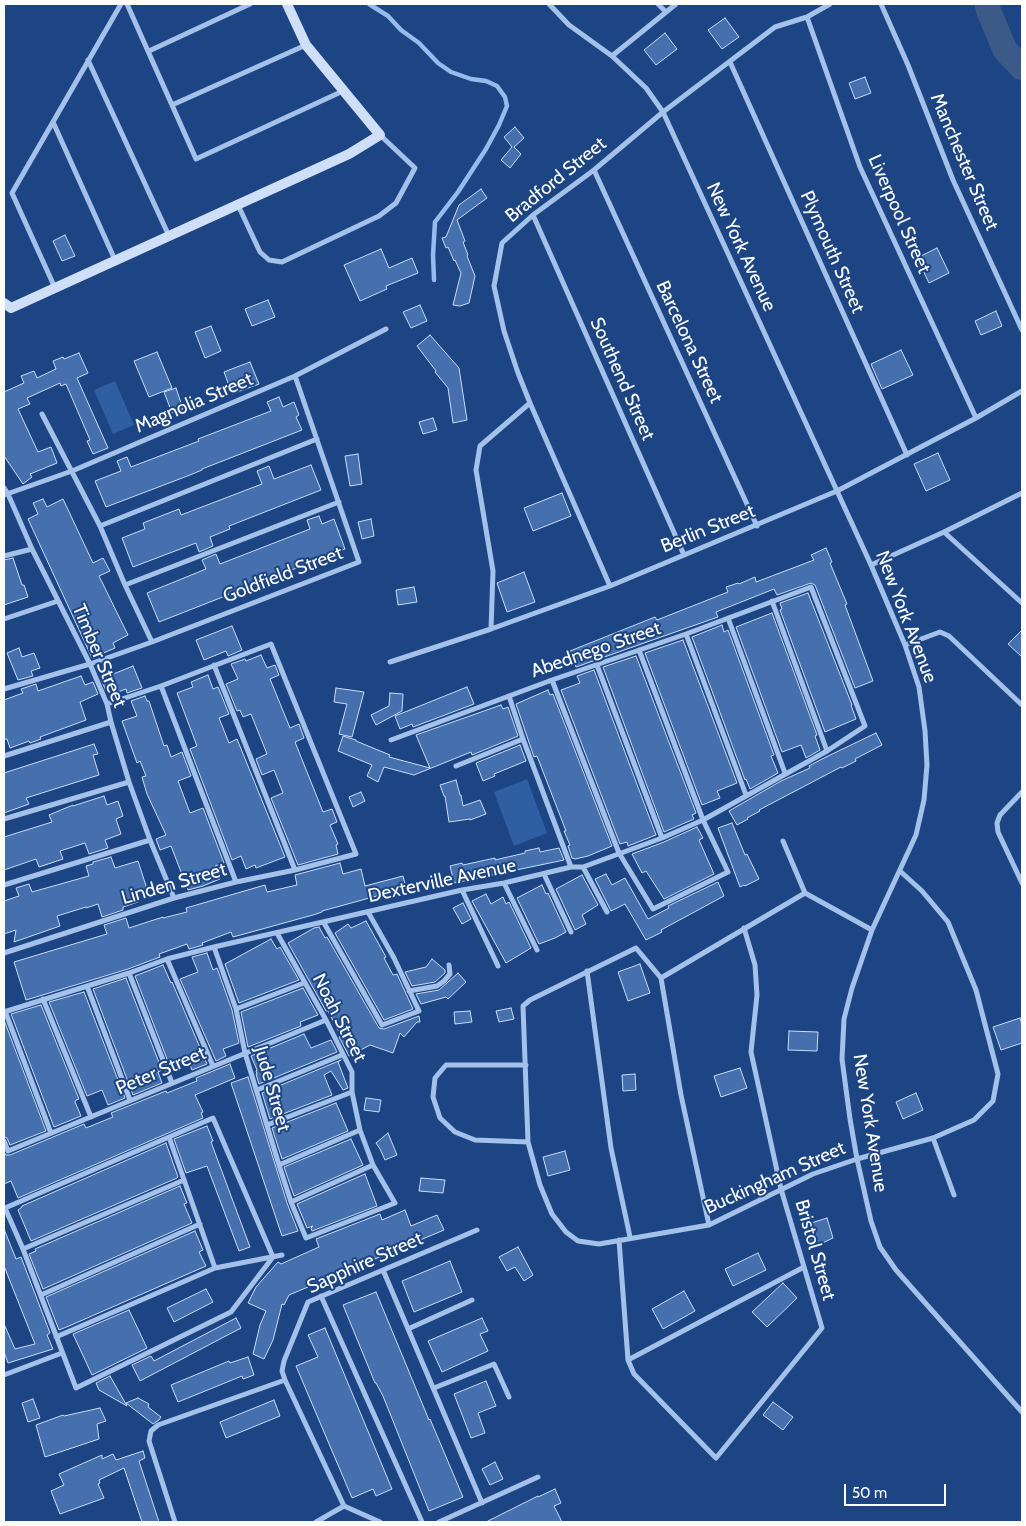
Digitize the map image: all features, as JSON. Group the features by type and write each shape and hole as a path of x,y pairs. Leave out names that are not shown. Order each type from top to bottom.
{"street":[{"path":"55,288 12,193 120,4"},
{"path":"127,4 196,159 344,91"},
{"path":"148,51 250,4"},
{"path":"238,205 260,252 270,260 282,262 379,216 396,203 415,168 380,135 306,45 287,4"},
{"name":"New York Avenue","path":"549,4 569,25 612,56 646,88 663,112 871,565 905,645 919,687 925,731 927,765 924,800 916,835 872,930 852,988 844,1019 842,1059 850,1119 871,1221 880,1247 896,1270 1022,1412"},
{"path":"658,4 666,12"},
{"path":"612,56 676,4"},
{"name":"Bradford Street","path":"610,586 530,403 504,331 494,286 502,243 533,215 594,170 663,112 775,27 806,17 830,4"},
{"name":"Manchester Street","path":"881,4 908,65 953,180 1022,330"},
{"name":"Liverpool Street","path":"806,17 860,166 976,418"},
{"path":"172,105 306,45"},
{"path":"88,60 169,236"},
{"name":"Plymouth Street","path":"730,62 907,455"},
{"path":"53,122 115,261"},
{"path":"4,303 12,308 349,154 380,135"},
{"name":"Barcelona Street","path":"594,170 757,526"},
{"name":"Southend Street","path":"533,215 684,555"},
{"name":"Magnolia Street","path":"6,494 72,471 294,376 386,329"},
{"name":"Goldfield Street","path":"4,689 90,664 152,642 359,562 294,376"},
{"name":"Berlin Street","path":"390,662 491,629 610,586 757,526 837,491 976,418 1022,391"},
{"path":"491,629 493,571 476,470 480,446 530,403"},
{"path":"42,414 100,526 152,642"},
{"path":"100,526 317,439"},
{"name":"Timber Street","path":"4,488 32,549 90,664 107,704 129,782 174,898"},
{"path":"871,565 944,532 1022,493"},
{"path":"125,584 339,502"},
{"path":"944,532 1022,603"},
{"path":"4,556 32,549"},
{"name":"Abednego Street","path":"391,740 811,587 865,726"},
{"path":"4,620 58,601"},
{"path":"772,601 827,751"},
{"path":"728,618 784,774"},
{"path":"905,645 940,632 949,636 1022,705"},
{"path":"686,634 746,795"},
{"name":"Linden Street","path":"4,953 174,898 356,854 271,644 214,666"},
{"path":"552,680 619,853 653,909 728,872 703,820 639,650"},
{"path":"597,665 662,838"},
{"path":"107,704 214,666 294,870"},
{"path":"161,686 236,882"},
{"path":"509,696 571,867"},
{"path":"4,756 111,722"},
{"name":"Dexterville Avenue","path":"4,1011 167,959 214,947 462,890 504,883 571,867 583,867 662,838 703,820 827,751 865,726"},
{"path":"456,766 523,739"},
{"path":"4,819 129,782"},
{"path":"1022,792 1000,815 997,823 998,832 1022,883"},
{"path":"4,885 150,840"},
{"path":"783,841 805,893 872,930"},
{"path":"583,867 607,912"},
{"name":"Buckingham Street","path":"587,971 530,1000 523,1006 528,1142 543,1192 552,1214 566,1232 578,1240 600,1244 709,1225 813,1174 857,1159 933,1138 974,1120 993,1101 998,1074 976,990 948,922 922,891 900,871"},
{"path":"544,874 571,932"},
{"path":"504,883 537,950"},
{"path":"462,890 498,966"},
{"path":"661,978 805,893"},
{"path":"324,923 382,1024 419,1011 394,958 368,912"},
{"name":"Bristol Street","path":"628,1360 634,1374 716,1458 822,1328 781,1189 751,1052 757,995 755,965 744,928"},
{"name":"Noah Street","path":"277,934 326,1020 352,1072 352,1092 360,1130 373,1165 395,1203 306,1238"},
{"name":"Jude Street","path":"214,947 236,1009 245,1053 279,1165 306,1238"},
{"path":"630,1238 611,1148 587,971 636,948 661,978 681,1095 709,1225"},
{"path":"167,959 213,1066"},
{"path":"409,991 437,986 450,974 449,965"},
{"path":"128,973 172,1083"},
{"path":"236,1009 304,983"},
{"path":"87,986 130,1100"},
{"path":"44,999 91,1117"},
{"path":"4,1011 51,1133"},
{"name":"Peter Street","path":"4,1141 8,1151 326,1020"},
{"path":"257,1090 342,1055"},
{"path":"526,1065 446,1066 435,1078 433,1097 440,1118 455,1132 475,1140 528,1142"},
{"path":"267,1125 352,1092"},
{"path":"213,1118 273,1257 231,1312 76,1388 41,1295 5,1208 213,1118"},
{"path":"279,1165 360,1130"},
{"path":"169,1137 215,1268"},
{"path":"933,1138 954,1195"},
{"path":"292,1202 373,1165"},
{"path":"22,1249 184,1180"},
{"path":"41,1295 200,1224"},
{"name":"Sapphire Street","path":"285,1380 282,1370 284,1361 308,1302 477,1230"},
{"path":"619,1240 628,1360 804,1267"},
{"path":"56,1337 215,1268 282,1255"},
{"path":"383,1270 482,1503"},
{"path":"321,1296 422,1522"},
{"path":"408,1328 472,1300"},
{"path":"4,1375 62,1353"},
{"path":"434,1388 494,1364 509,1397"},
{"path":"175,1522 149,1441 151,1431 158,1425 285,1380 344,1506 380,1522"},
{"path":"439,1522 538,1477"},
{"path":"316,1522 344,1506"}],"shaded area":[{"path":"115,381 134,425 113,434 94,390"},
{"path":"527,779 547,833 514,846 494,792"}],"building":[{"path":"725,18 739,37 722,49 708,30"},
{"path":"665,33 677,49 656,65 644,50"},
{"path":"865,77 871,93 855,99 849,83"},
{"path":"515,127 524,138 514,147 521,154 510,168 501,160 512,147 504,137"},
{"path":"481,189 487,198 457,220 475,276 469,303 460,306 453,305 461,273 442,238 446,237 459,205"},
{"path":"65,235 75,256 62,261 53,241"},
{"path":"937,248 949,273 929,283 917,258"},
{"path":"381,249 389,268 412,258 418,273 386,286 387,289 360,301 344,265"},
{"path":"268,300 275,317 252,326 245,309"},
{"path":"420,305 427,321 411,328 403,312"},
{"path":"996,311 1002,326 981,335 975,321"},
{"path":"211,326 221,351 205,358 195,332"},
{"path":"430,335 459,368 467,420 453,423 448,388 417,346"},
{"path":"901,350 913,375 882,389 871,364"},
{"path":"157,352 172,388 149,397 134,361"},
{"path":"79,353 88,373 77,378 108,448 93,454 87,441 90,440 66,384 61,386 60,383 27,398 30,404 18,409 38,452 51,447 57,463 30,474 32,477 23,484 4,456 4,392 24,383 21,376 34,371 37,378 56,369 53,361"},
{"path":"250,362 259,384 232,394 224,372"},
{"path":"176,388 183,409 172,413 164,392"},
{"path":"279,397 283,407 294,402 299,415 296,417 302,430 106,507 95,481 121,471 117,461 127,457 131,467 199,441 198,439 271,411 267,402"},
{"path":"433,418 437,430 423,434 419,422"},
{"path":"938,453 950,480 926,491 914,464"},
{"path":"358,454 362,484 350,486 345,456"},
{"path":"311,465 321,490 229,526 230,529 210,537 213,546 199,552 196,543 133,567 122,538 145,529 143,523 179,509 181,515 262,484 257,471 269,466 274,479"},
{"path":"562,493 571,516 533,531 524,508"},
{"path":"43,499 47,507 63,499 93,563 103,558 110,571 99,576 128,635 113,643 115,648 92,658 28,519 38,514 33,503"},
{"path":"319,516 322,524 334,519 345,549 159,622 147,593 206,569 202,560 216,554 220,564 310,529 307,520"},
{"path":"371,519 374,536 362,539 358,522"},
{"path":"826,548 873,681 855,688 815,585 811,583 777,595 774,589 716,612 718,617 576,667 570,651 655,617 657,620 728,592 726,587 755,577 756,582 814,560 811,555"},
{"path":"13,558 28,597 4,605 4,560"},
{"path":"524,572 535,602 507,612 497,583"},
{"path":"414,587 417,602 398,605 396,590"},
{"path":"808,593 856,719 825,732 780,610 782,609 780,603"},
{"path":"772,613 817,735 815,736 820,750 806,758 801,745 782,752 736,627"},
{"path":"722,625 724,632 728,630 774,755 771,756 778,773 750,789 692,637"},
{"path":"232,626 242,650 228,656 226,651 204,660 196,640"},
{"path":"1022,630 1022,657 1008,644"},
{"path":"683,640 737,783 717,791 720,798 702,805 645,653"},
{"path":"19,648 22,657 34,653 40,668 31,671 33,676 18,680 7,653"},
{"path":"261,655 267,668 275,665 279,675 270,679 290,728 299,724 304,738 295,742 323,812 332,809 337,822 330,825 338,844 336,845 338,854 298,865 271,798 283,793 274,770 262,775 256,759 267,754 251,714 243,717 240,710 237,711 226,684 238,679 231,664"},
{"path":"636,656 696,813 692,815 694,819 664,832 603,667"},
{"path":"133,666 142,688 127,693 126,689 110,695 108,690 106,691 101,679"},
{"path":"594,670 656,835 628,846 627,842 620,844 561,690 580,683 577,676"},
{"path":"208,675 213,689 218,687 229,714 219,718 229,743 237,739 285,857 256,868 255,865 246,869 241,856 232,860 190,749 197,746 177,693 193,687 191,682"},
{"path":"81,676 85,685 93,682 98,694 80,702 86,720 40,737 41,739 10,748 7,739 4,739 4,700 23,693 21,689 36,684 38,691"},
{"path":"467,687 474,704 413,727 412,724 400,729 395,716"},
{"path":"336,688 364,692 352,737 339,734 347,704 334,702"},
{"path":"548,690 550,695 553,694 612,846 575,859 572,858 568,846 570,845 564,831 566,831 537,756 534,757 516,704"},
{"path":"390,693 403,694 402,711 376,725 371,715 389,706"},
{"path":"145,696 147,701 149,701 164,746 167,745 171,757 182,752 191,776 178,781 190,813 203,808 224,863 215,866 220,879 188,890 171,846 160,850 156,839 166,835 147,794 142,777 146,776 140,761 137,763 122,721 137,716 131,701"},
{"path":"501,705 503,709 508,707 518,736 472,755 471,752 414,775 384,767 378,782 367,776 372,765 338,751 343,736 390,755 389,757 430,768 416,735"},
{"path":"876,733 882,745 855,759 856,761 759,810 737,825 729,811 781,781 810,768 809,766 824,758"},
{"path":"94,744 98,754 93,755 99,775 26,798 29,804 4,813 4,773"},
{"path":"520,745 526,761 494,774 495,776 483,781 476,763"},
{"path":"456,780 463,806 480,800 486,814 470,820 449,822 445,796 440,785"},
{"path":"361,792 365,801 353,807 349,797"},
{"path":"104,796 107,805 118,801 123,816 116,819 121,834 105,840 108,848 89,854 85,843 60,851 63,859 39,867 36,859 4,870 4,837 52,822 49,815 73,805"},
{"path":"732,823 745,855 747,854 759,879 740,887 718,828"},
{"path":"697,827 703,838 699,840 714,874 664,899 646,871 642,873 632,854"},
{"path":"539,848 540,852 559,848 564,860 454,883 450,866 495,858 495,860"},
{"path":"111,857 115,868 138,861 147,889 135,893 138,902 123,907 123,910 102,917 98,904 57,916 60,926 14,942 16,930 4,934 4,901 19,896 16,888 29,884 32,892 89,876 86,866"},
{"path":"340,863 343,874 361,869 365,886 403,876 406,888 233,937 231,932 202,943 203,945 189,949 187,944 159,954 160,957 128,969 26,1000 14,962 107,934 104,925 126,918 129,928 163,917 187,912 186,908 265,885 267,892 297,885 295,875"},
{"path":"606,874 612,885 625,878 648,919 669,908 668,906 718,882 724,896 646,940 625,904 611,911 595,879"},
{"path":"582,875 598,905 582,915 586,924 575,930 556,889"},
{"path":"542,885 546,894 548,893 566,932 539,944 517,898"},
{"path":"486,894 491,904 503,897 506,904 509,902 531,948 506,963 472,901"},
{"path":"463,903 471,919 462,924 453,908"},
{"path":"366,921 386,957 384,958 393,975 397,974 413,1009 384,1020 335,933 348,924 351,928"},
{"path":"319,927 325,938 327,937 379,1028 384,1029 419,1016 420,1022 417,1022 404,1037 400,1033 393,1053 370,1045 349,1056 328,1011 326,1011 288,943"},
{"path":"271,939 277,949 280,947 299,980 239,1003 225,964"},
{"path":"207,953 213,970 217,968 232,1010 239,1043 223,1049 226,1056 216,1061 180,979 198,972 192,957"},
{"path":"432,959 445,970 445,973 435,982 412,986 405,972 426,967"},
{"path":"640,964 650,993 628,1001 618,972"},
{"path":"163,965 207,1064 192,1070 188,1060 170,1067 135,976"},
{"path":"458,973 466,982 448,999 446,997 421,1004 416,994 439,990"},
{"path":"126,978 162,1070 158,1072 162,1083 133,1095 93,989"},
{"path":"303,988 318,1015 300,1022 301,1026 248,1047 241,1012"},
{"path":"84,992 125,1098 108,1105 102,1090 87,1096 49,1002"},
{"path":"41,1005 79,1099 75,1102 81,1116 54,1127 11,1014"},
{"path":"511,1008 514,1019 499,1022 496,1011"},
{"path":"470,1011 472,1022 455,1024 454,1012"},
{"path":"1020,1018 1022,1043 1001,1050 993,1027"},
{"path":"4,1020 46,1131 10,1145 7,1138 4,1137"},
{"path":"789,1031 818,1032 817,1051 788,1050"},
{"path":"304,1034 311,1048 331,1040 337,1052 259,1084 256,1074 257,1070 251,1056"},
{"path":"341,1060 338,1062 348,1088 343,1090 331,1071 324,1075 332,1095 270,1119 262,1093"},
{"path":"230,1064 235,1078 195,1095 203,1112 201,1113 203,1118 18,1198 11,1181 4,1184 4,1152 6,1155 10,1155 84,1124 86,1128 113,1117 111,1113 197,1081 196,1078"},
{"path":"740,1068 747,1088 721,1097 714,1076"},
{"path":"635,1074 636,1090 623,1091 622,1075"},
{"path":"248,1077 287,1203 298,1231 282,1236 231,1083"},
{"path":"916,1093 923,1110 903,1119 896,1102"},
{"path":"366,1098 381,1100 379,1112 364,1110"},
{"path":"336,1103 348,1131 282,1159 272,1128"},
{"path":"207,1126 213,1141 211,1142 250,1247 239,1251 207,1166 186,1173 174,1139"},
{"path":"388,1133 397,1155 385,1160 376,1143"},
{"path":"351,1139 363,1165 294,1196 284,1167"},
{"path":"166,1143 177,1178 31,1241 18,1210 22,1206"},
{"path":"565,1151 570,1170 548,1176 543,1157"},
{"path":"365,1174 377,1206 312,1231 311,1228 313,1226 307,1228 297,1204"},
{"path":"421,1178 445,1180 443,1193 419,1191"},
{"path":"180,1186 187,1203 184,1204 192,1223 43,1289 29,1254 36,1251 35,1249"},
{"path":"405,1210 411,1226 437,1215 444,1230 289,1295 284,1305 282,1304 273,1340 264,1359 253,1354 260,1325 266,1311 248,1303 256,1287 278,1262 281,1264 319,1247 316,1239 380,1214 382,1220"},
{"path":"827,1218 833,1238 812,1248 805,1225"},
{"path":"4,1229 16,1259 21,1257 50,1333 47,1335 53,1349 8,1363 4,1352 4,1324 15,1349 35,1344 4,1266"},
{"path":"195,1231 203,1250 199,1252 206,1266 59,1330 46,1297"},
{"path":"518,1247 533,1275 524,1281 515,1267 507,1271 499,1257"},
{"path":"758,1253 766,1270 733,1286 725,1269"},
{"path":"450,1261 462,1292 414,1312 402,1281"},
{"path":"783,1283 797,1298 767,1327 752,1312"},
{"path":"206,1289 213,1302 174,1322 167,1308"},
{"path":"684,1291 695,1311 663,1329 652,1309"},
{"path":"376,1292 463,1497 429,1511 383,1396 375,1383 343,1305"},
{"path":"129,1310 147,1348 92,1375 73,1334"},
{"path":"236,1318 241,1328 140,1381 132,1365 151,1356 154,1361"},
{"path":"482,1318 488,1331 480,1334 488,1351 442,1372 428,1341"},
{"path":"325,1328 392,1489 376,1496 373,1489 352,1498 296,1366 318,1357 308,1335"},
{"path":"248,1357 254,1375 243,1379 242,1376 178,1402 171,1385 229,1361 230,1363"},
{"path":"110,1376 127,1406 99,1390 96,1383"},
{"path":"486,1381 496,1406 478,1413 485,1433 471,1438 454,1394"},
{"path":"138,1398 149,1404 148,1407 161,1417 159,1420 153,1424 126,1403"},
{"path":"33,1399 40,1418 28,1422 22,1403"},
{"path":"274,1400 280,1416 226,1438 220,1422"},
{"path":"773,1402 793,1417 783,1430 763,1415"},
{"path":"100,1408 106,1421 97,1424 99,1439 45,1457 36,1425 63,1415"},
{"path":"143,1451 145,1458 139,1461 159,1522 142,1522 124,1468 99,1480 100,1483 98,1484 104,1498 60,1514 51,1491 64,1485 59,1474 102,1455 102,1459 113,1454 116,1460"},
{"path":"495,1462 503,1479 490,1485 482,1469"},
{"path":"555,1489 561,1503 554,1506 562,1522 486,1522 538,1496"}],"waterway":[{"path":"369,4 388,16 401,30 419,43 438,63 451,72 471,79 486,81 497,86 505,97 507,106 486,149 458,192 435,222 434,280"},
{"path":"987,4 1005,50 1022,68"}]}
